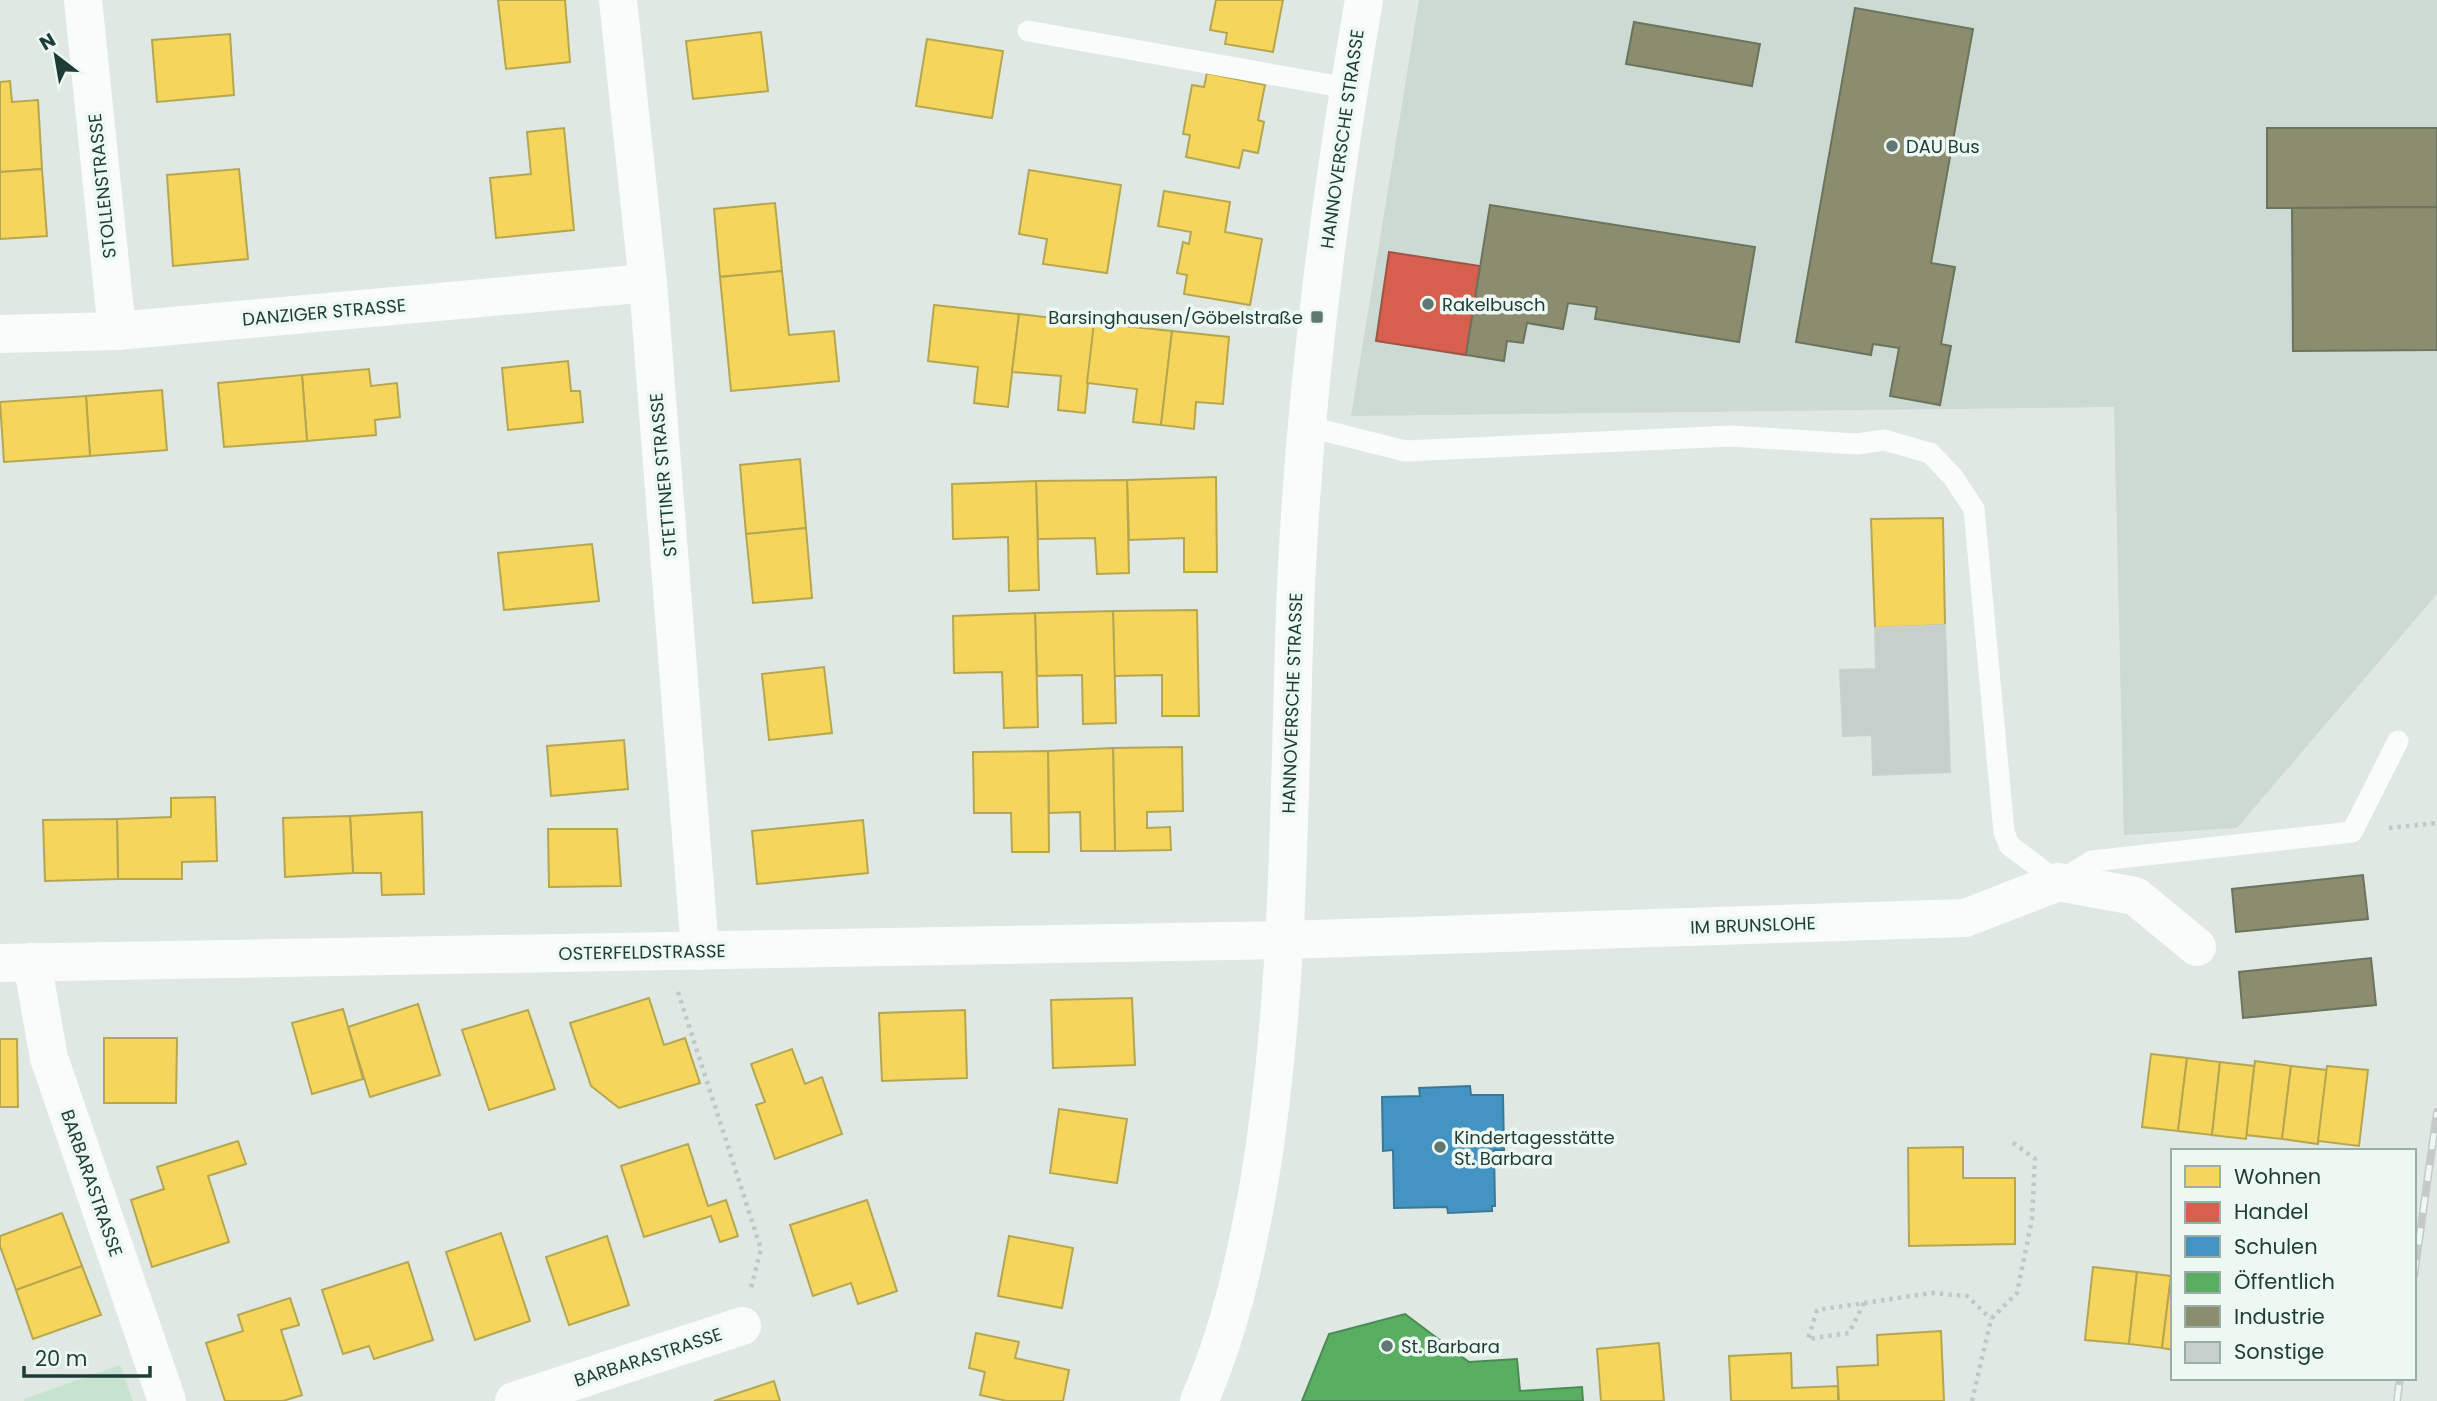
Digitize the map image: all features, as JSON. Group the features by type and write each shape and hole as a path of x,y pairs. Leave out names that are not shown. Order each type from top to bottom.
{"street":[{"name":"STOLLENSTRASSE","path":"83,0 117,331"},
{"name":"STETTINER STRASSE","path":"618,0 648,283 683,951"},
{"name":"HANNOVERSCHE STRASSE","path":"1199,1401 1211,1376 1244,1266 1268,1129 1283,940 1296,583 1306,426 1317,317 1348,88 1364,0"},
{"name":"DANZIGER STRASSE","path":"0,334 117,331 648,283"},
{"name":"IM BRUNSLOHE","path":"1283,940 1965,918 2058,882"},
{"path":"2058,882 2135,896 2197,947"},
{"name":"OSTERFELDSTRASSE","path":"16,962 1283,940"},
{"name":"BARBARASTRASSE","path":"16,962 167,1401"},
{"name":"BARBARASTRASSE","path":"514,1401 742,1326"}],"lane":[{"path":"1028,31 1348,88"},
{"path":"1306,426 1405,451 1731,436 1857,443 1884,440 1930,453 1953,477 1974,509 2004,832 2009,845 2058,882 2092,861 2352,832 2398,741"}],"path":[{"path":"2352,832 2437,823"},
{"path":"683,951 761,1249 742,1326"},
{"path":"1972,1401 1991,1319 2017,1293 2032,1219 2035,1159 2011,1141"},
{"path":"1864,1303 1849,1333 1808,1339 1816,1310 1932,1293 1967,1297 1991,1319"}],"shaded area":[{"path":"1419,0 2437,0 2437,594 2237,828 2124,835 2114,407 1351,416"}],"green space":[{"path":"120,1365 133,1401 24,1401 24,1399"}],"building: Wohnen":[{"path":"498,0 565,0 570,62 506,69"},
{"path":"1216,0 1283,0 1273,52 1225,44 1227,33 1210,30"},
{"path":"761,32 768,91 693,99 686,41"},
{"path":"230,34 234,95 157,102 152,40"},
{"path":"927,39 1003,51 992,118 916,106"},
{"path":"1207,73 1265,85 1258,120 1264,122 1258,153 1243,150 1239,168 1186,157 1190,135 1183,134 1192,85 1204,87"},
{"path":"10,81 12,102 38,100 42,169 0,172 0,82"},
{"path":"564,128 574,230 496,238 490,178 531,174 527,132"},
{"path":"42,169 47,236 0,239 0,172"},
{"path":"239,169 248,259 173,266 167,175"},
{"path":"1029,170 1121,185 1107,273 1043,264 1047,239 1019,234"},
{"path":"1164,191 1230,202 1225,232 1262,239 1250,305 1184,294 1187,275 1177,273 1183,242 1189,244 1191,232 1158,226"},
{"path":"775,203 782,271 720,277 714,209"},
{"path":"782,271 789,335 834,331 839,381 731,391 720,277"},
{"path":"934,305 1019,314 1008,407 974,403 978,367 928,361"},
{"path":"1019,314 1094,323 1085,413 1058,410 1061,376 1012,372"},
{"path":"1094,323 1172,331 1161,425 1133,422 1137,389 1087,383"},
{"path":"1172,331 1229,337 1223,404 1196,402 1194,429 1161,425"},
{"path":"568,361 571,391 580,391 583,422 508,430 502,368"},
{"path":"369,369 371,386 397,383 400,417 375,420 376,435 307,441 302,375"},
{"path":"302,375 307,441 224,447 218,383"},
{"path":"162,390 167,450 90,456 86,396"},
{"path":"86,396 90,456 4,462 0,402"},
{"path":"800,459 806,528 746,534 740,465"},
{"path":"1216,477 1217,572 1184,572 1184,538 1129,540 1127,480"},
{"path":"1127,480 1129,573 1097,574 1095,538 1038,539 1036,481"},
{"path":"1036,481 1039,590 1009,591 1008,537 953,539 952,484"},
{"path":"1943,518 1945,625 1875,628 1871,519"},
{"path":"806,528 812,598 753,603 746,534"},
{"path":"592,544 599,601 504,610 498,553"},
{"path":"1197,610 1199,716 1162,716 1162,675 1114,676 1113,611"},
{"path":"1113,611 1116,723 1083,724 1082,675 1037,676 1035,613"},
{"path":"1035,613 1038,727 1004,728 1002,672 954,673 953,616"},
{"path":"824,667 832,733 769,740 762,674"},
{"path":"624,740 628,789 551,796 547,746"},
{"path":"1182,747 1183,811 1147,812 1147,828 1170,827 1171,850 1115,851 1113,748"},
{"path":"1113,748 1115,851 1081,851 1080,812 1049,813 1048,751"},
{"path":"1048,751 1049,852 1012,852 1011,813 974,813 973,752"},
{"path":"215,797 217,861 182,862 182,879 118,879 117,819 171,817 171,798"},
{"path":"422,812 424,894 382,895 381,873 353,873 350,816"},
{"path":"350,816 353,873 285,877 283,818"},
{"path":"117,819 118,879 45,881 43,820"},
{"path":"863,820 868,873 757,884 752,831"},
{"path":"548,829 617,829 621,886 549,887"},
{"path":"649,998 664,1045 685,1038 700,1083 619,1108 591,1086 570,1023"},
{"path":"1132,998 1135,1065 1053,1068 1051,1000"},
{"path":"418,1004 440,1075 370,1097 348,1027"},
{"path":"343,1009 363,1079 312,1094 292,1023"},
{"path":"528,1010 555,1089 489,1110 462,1030"},
{"path":"965,1010 967,1078 882,1081 879,1013"},
{"path":"104,1038 177,1038 176,1103 104,1103"},
{"path":"0,1039 17,1039 18,1107 0,1107"},
{"path":"792,1049 805,1084 822,1077 842,1134 775,1159 756,1105 765,1102 751,1064"},
{"path":"2151,1054 2187,1058 2178,1131 2142,1127"},
{"path":"2187,1058 2220,1062 2212,1135 2178,1131"},
{"path":"2255,1061 2291,1066 2282,1139 2246,1135"},
{"path":"2220,1062 2254,1066 2246,1139 2212,1135"},
{"path":"2291,1066 2327,1070 2318,1144 2282,1139"},
{"path":"2327,1066 2368,1070 2359,1146 2318,1141"},
{"path":"1059,1109 1127,1119 1117,1183 1050,1173"},
{"path":"238,1141 246,1164 208,1176 229,1242 152,1267 131,1200 164,1189 157,1167"},
{"path":"688,1144 708,1206 726,1200 738,1236 720,1242 711,1216 644,1237 621,1166"},
{"path":"1963,1147 1963,1178 2015,1178 2015,1244 1909,1246 1908,1148"},
{"path":"867,1200 897,1291 858,1304 851,1283 813,1296 790,1225"},
{"path":"62,1213 82,1266 16,1290 0,1246 0,1236"},
{"path":"501,1233 530,1321 475,1340 446,1252"},
{"path":"607,1236 629,1305 569,1325 546,1257"},
{"path":"1009,1236 1073,1248 1062,1308 998,1296"},
{"path":"408,1262 433,1340 374,1359 369,1346 343,1354 322,1290"},
{"path":"82,1266 101,1315 33,1339 16,1290"},
{"path":"2093,1267 2137,1272 2129,1344 2085,1340"},
{"path":"2137,1272 2171,1276 2162,1348 2129,1344"},
{"path":"2171,1276 2171,1350 2162,1348"},
{"path":"290,1298 299,1325 281,1330 302,1395 283,1401 225,1401 206,1343 243,1331 238,1315"},
{"path":"1941,1331 1944,1401 1839,1401 1837,1367 1878,1365 1877,1335"},
{"path":"976,1333 1019,1342 1015,1358 1069,1370 1063,1401 1007,1401 980,1395 985,1372 969,1368"},
{"path":"1659,1343 1664,1401 1601,1401 1597,1349"},
{"path":"1791,1353 1792,1388 1838,1386 1838,1401 1731,1401 1729,1356"},
{"path":"774,1381 780,1401 714,1401"}],"building: Handel":[{"name":"Rakelbusch","path":"1389,252 1480,266 1466,355 1376,341"}],"building: Schulen":[{"path":"1470,1086 1471,1095 1503,1095 1504,1150 1494,1150 1495,1206 1492,1206 1492,1211 1448,1213 1447,1207 1394,1208 1393,1150 1383,1151 1382,1097 1420,1096 1419,1088"}],"building: Öffentlich":[{"name":"St. Barbara","path":"1405,1314 1469,1362 1517,1359 1520,1391 1582,1387 1583,1401 1302,1401 1329,1334"}],"building: Industrie":[{"name":"DAU Bus","path":"1855,8 1973,29 1931,263 1955,267 1941,344 1951,346 1940,405 1890,396 1899,348 1873,344 1871,355 1796,342"},
{"path":"1634,22 1760,44 1752,86 1626,64"},
{"path":"2267,128 2437,128 2437,207 2267,208"},
{"path":"1490,205 1755,247 1739,342 1595,319 1597,307 1568,303 1563,329 1527,323 1523,343 1507,341 1504,361 1466,355"},
{"path":"2437,207 2437,350 2293,351 2292,208"},
{"path":"2363,875 2368,919 2236,932 2232,889"},
{"path":"2371,958 2376,1005 2243,1018 2239,972"}],"building: Sonstige":[{"path":"1945,625 1950,772 1873,775 1872,735 1843,736 1840,670 1876,669 1875,628"}],"railway":[{"path":"2416,1262 2437,1112"},
{"path":"2397,1401 2400,1380"}],"place":[{"name":"DAU Bus","path":"1892,146"},
{"name":"Rakelbusch","path":"1428,304"},
{"name":"Barsinghausen/Göbelstraße","path":"1317,317"},
{"name":"Kindertagesstätte St. Barbara","path":"1440,1147"},
{"name":"St. Barbara","path":"1387,1346"}]}
